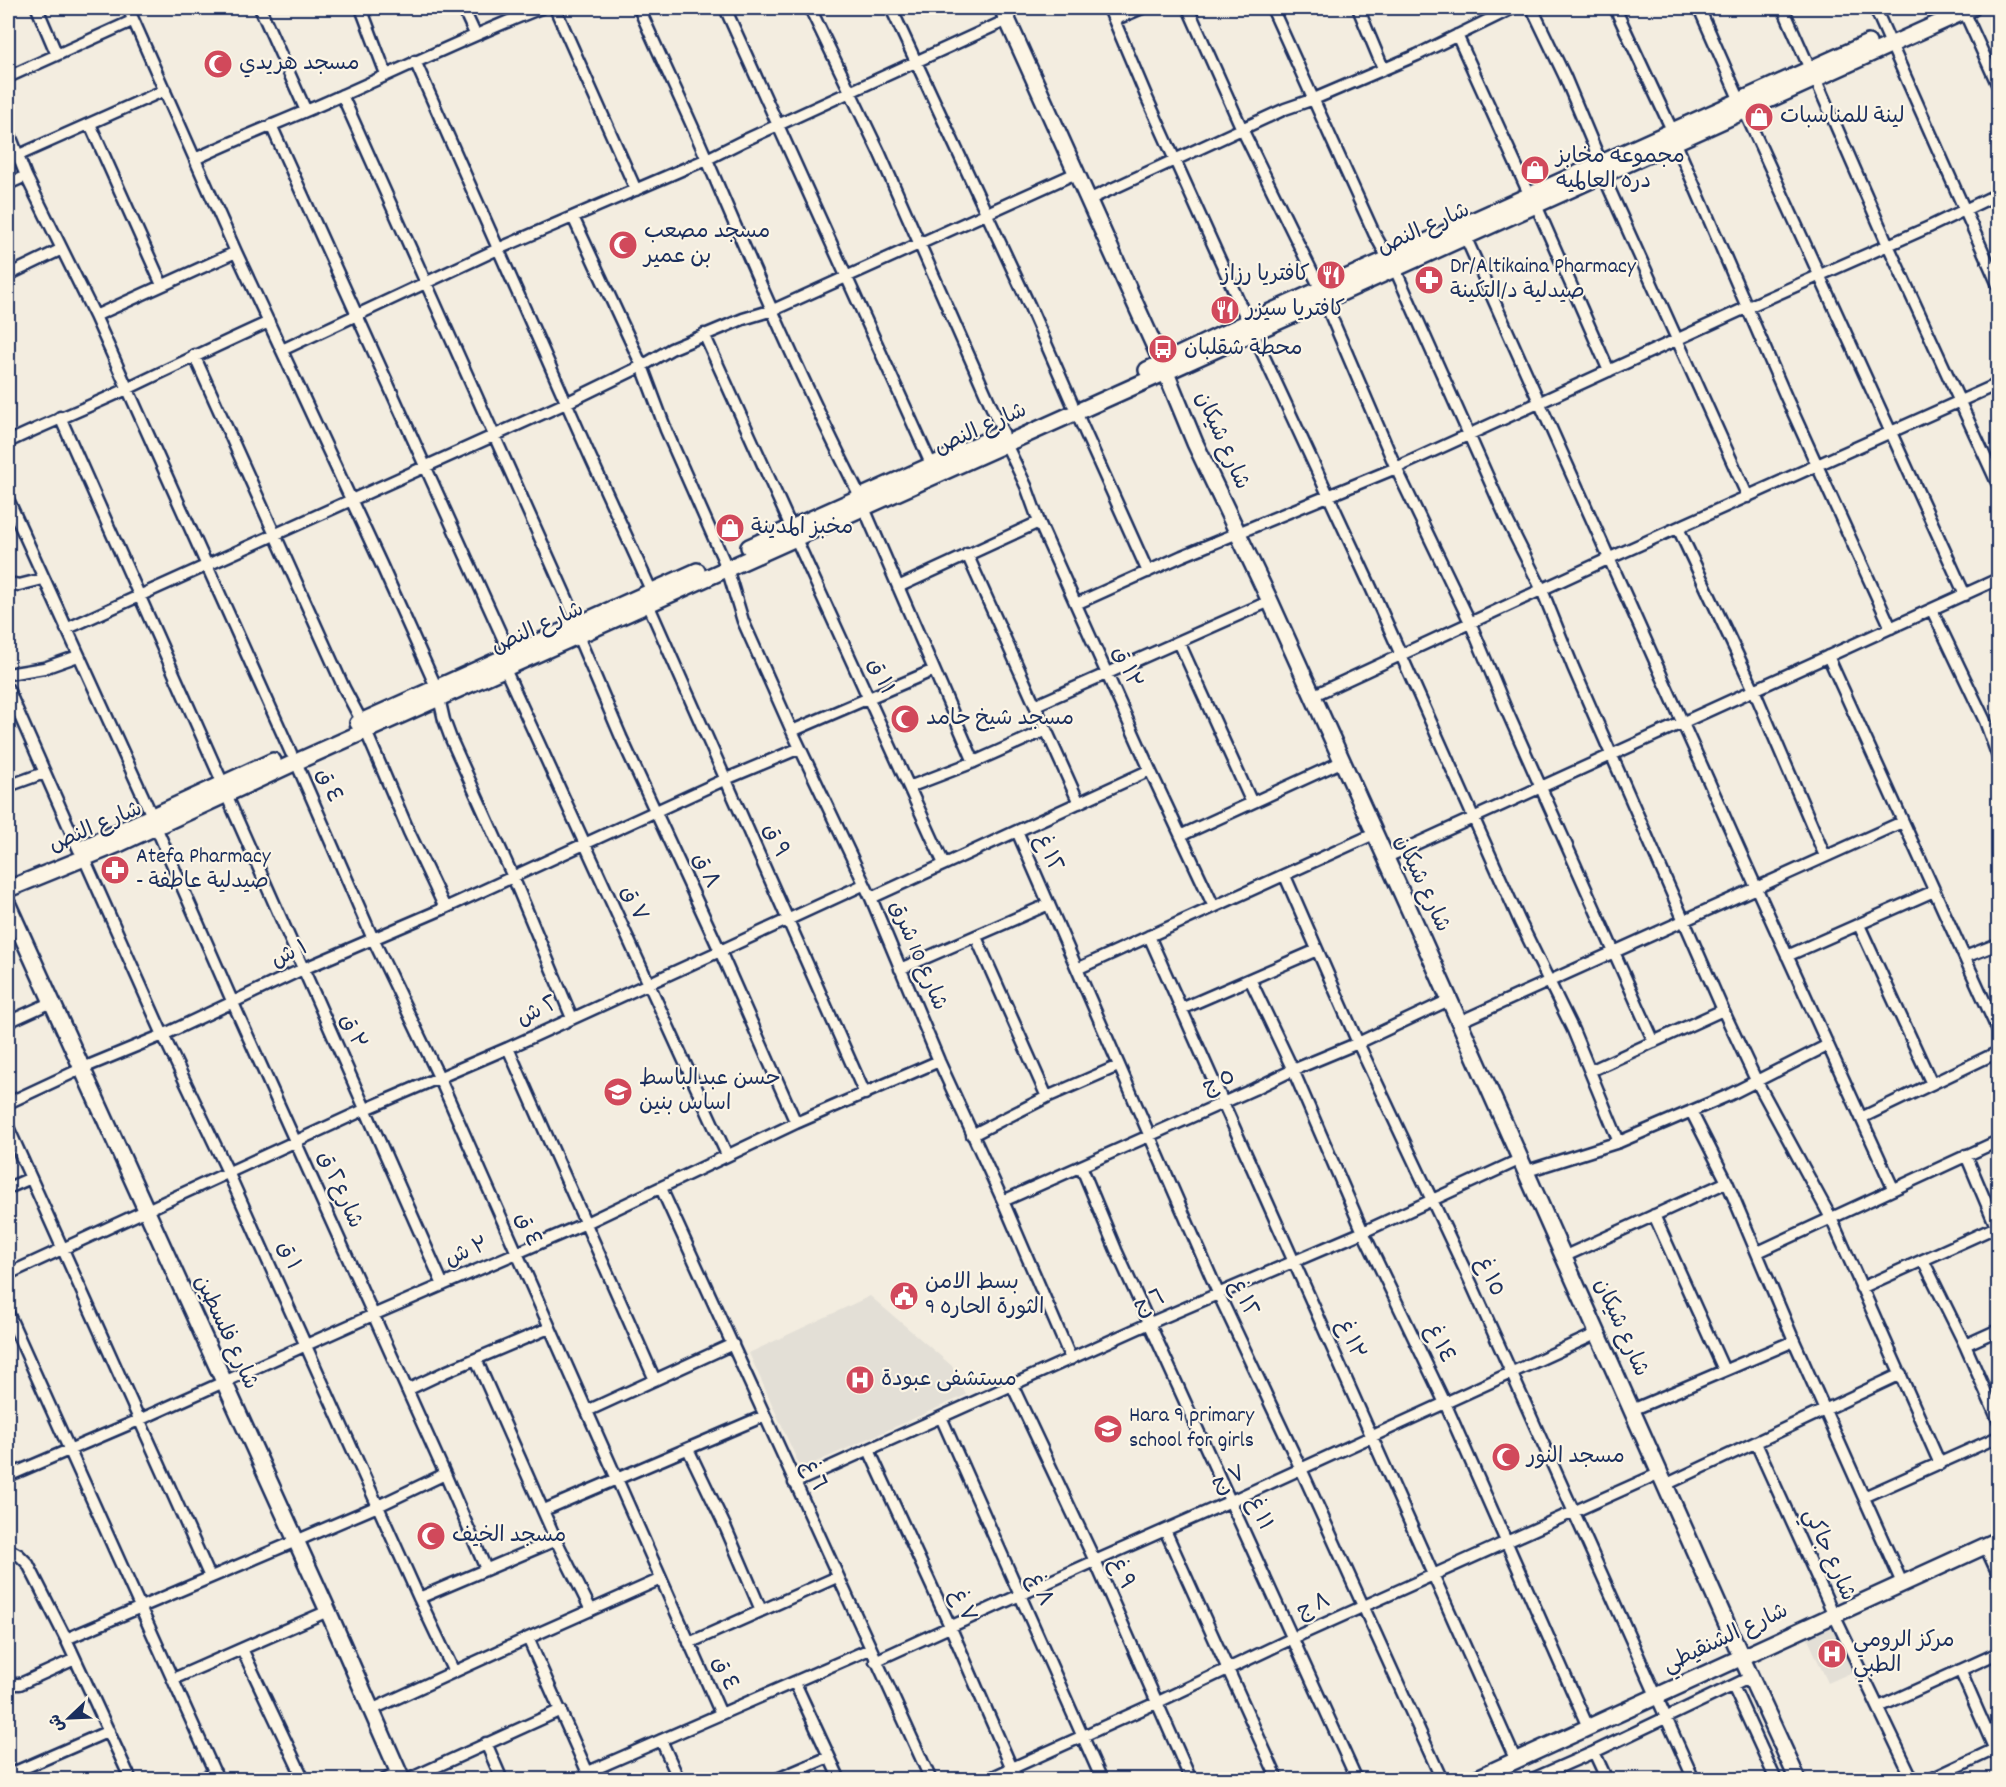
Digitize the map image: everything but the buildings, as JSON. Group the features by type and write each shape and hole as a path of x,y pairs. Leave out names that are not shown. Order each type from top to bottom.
{"street":[{"path":"37,8 57,55"},
{"path":"128,8 236,252 438,694 451,739 513,877 572,1018"},
{"path":"260,8 306,111"},
{"path":"360,8 386,75"},
{"path":"463,8 474,34"},
{"path":"195,159 235,139 306,111 474,34 541,8"},
{"path":"555,8 636,190"},
{"path":"639,8 833,443 863,503 974,762"},
{"path":"725,8 932,466"},
{"name":"١٣ ق","path":"810,8 920,243 1026,486 1039,522 1214,907"},
{"path":"891,8 1148,572"},
{"path":"1109,8 1147,98 1401,655 1473,819 1573,1030 1619,1142"},
{"path":"1114,20 1142,8"},
{"path":"1188,8 1242,129 1323,295 1396,468 1470,622 1654,1041"},
{"path":"1272,8 1374,233 1392,264 1507,520 1542,590 1611,756 1723,1010 1756,1080 1830,1218 1940,1464"},
{"path":"1358,8 1383,68"},
{"path":"1088,200 1285,109 1417,55 1513,8"},
{"path":"1532,8 1565,77 1602,169 1748,497"},
{"path":"1616,8 1716,239 1891,628"},
{"path":"1699,8 1965,595"},
{"path":"1783,8 1998,485"},
{"path":"1875,8 1998,285"},
{"path":"1961,9 1998,86"},
{"name":"شارع النص","path":"438,694 510,654 578,629 794,534 1813,73 1961,9"},
{"path":"282,350 498,249 707,159 850,93 916,62 1004,11"},
{"name":"شارع شيكان","path":"1004,11 1164,368 1195,443 1270,601 1798,1779"},
{"path":"8,78 132,21"},
{"path":"1457,35 1609,371"},
{"name":"٩ ق","path":"415,61 567,403 726,779 865,1094"},
{"path":"19,155 165,90"},
{"name":"٨ ق","path":"342,95 578,629 621,737 720,951 796,1123"},
{"path":"90,124 162,285"},
{"path":"271,125 510,654"},
{"name":"٤ ق","path":"8,130 26,176 95,316 208,565 373,939 439,1077 721,1714"},
{"path":"66,629 567,403 642,366 671,348 773,310 1076,173"},
{"path":"8,184 26,176"},
{"path":"1076,604 1396,468 1998,194"},
{"name":"شارع النص","path":"1392,264 1465,236 1533,200"},
{"name":"شارع 10 شرق","path":"573,217 642,366 666,430 724,564 743,621 863,885 871,898 939,1061 1003,1201 1071,1359"},
{"path":"1465,236 1893,1188"},
{"path":"8,275 62,249"},
{"path":"95,316 236,252"},
{"path":"8,442 269,322"},
{"name":"١١ ق","path":"704,334 944,864"},
{"path":"194,355 445,908"},
{"path":"1312,696 1610,558 1998,384"},
{"name":"٣ ق","path":"60,417 443,1285"},
{"name":"شارع النص","path":"863,503 932,466 1005,438"},
{"name":"شارع٢ ق","path":"8,499 446,1474 486,1569"},
{"path":"898,586 1039,522"},
{"path":"1678,528 1754,690 1825,856"},
{"path":"967,554 1079,803"},
{"path":"8,584 19,585 43,579"},
{"path":"1385,858 1998,579"},
{"path":"1036,705 1270,601"},
{"path":"1932,610 1985,721 1998,758"},
{"name":"شارع النص","path":"10,882 82,854 438,694 505,669 578,629"},
{"path":"1179,642 1252,803"},
{"path":"8,674 44,668 78,656"},
{"path":"1828,656 1998,1030"},
{"name":"٧ ق","path":"505,669 727,1155"},
{"path":"792,731 934,670"},
{"name":"١ ق","path":"8,689 44,773 228,1172 454,1672"},
{"path":"909,787 974,762 1046,730"},
{"name":"١ ش","path":"8,1103 83,1068 163,1035 303,969 445,908 726,779 800,748"},
{"path":"1182,835 1341,762"},
{"path":"871,898 1150,770"},
{"path":"8,786 44,773"},
{"path":"1459,1022 1902,822"},
{"name":"١٢ غ","path":"1017,831 1219,1295 1442,1779"},
{"path":"1077,969 1374,834"},
{"name":"١٥ غ","path":"1285,876 1358,1043 1472,1285 1694,1779"},
{"name":"٢ ش","path":"8,1274 295,1141 508,1048 863,885"},
{"path":"1787,956 1934,891"},
{"path":"900,969 1049,904"},
{"name":"شارع فلسطين","path":"8,905 403,1777"},
{"path":"1859,925 1932,1084"},
{"name":"١٣ غ","path":"1149,936 1516,1761"},
{"path":"976,937 1047,1097"},
{"path":"1965,957 1998,944"},
{"path":"1181,1009 1317,950"},
{"name":"١٤ غ","path":"1250,979 1293,1070 1363,1232 1445,1403 1588,1727"},
{"name":"٥ ج","path":"1003,1201 1358,1043 1449,1000"},
{"path":"8,1022 52,1002"},
{"path":"1590,1071 1723,1010"},
{"name":"٦ ج","path":"794,1483 1150,1323 1431,1201 1524,1165 1619,1142 1729,1095 1828,1045"},
{"path":"508,1048 656,1380"},
{"path":"1861,1118 1998,1052"},
{"name":"٣ ش","path":"8,1476 586,1222 796,1123 939,1061"},
{"path":"972,1135 1047,1097 1119,1066"},
{"path":"1691,1111 1727,1182 1794,1341 1902,1583"},
{"path":"8,1127 210,1578"},
{"path":"1758,1252 1998,1141"},
{"path":"1861,1288 1997,1229 1966,1155"},
{"name":"١١ غ","path":"1081,1166 1357,1779"},
{"path":"8,1188 31,1178"},
{"path":"1563,1257 1727,1182"},
{"name":"٦ غ","path":"661,1188 931,1779"},
{"path":"1654,1215 1724,1370"},
{"path":"1923,1260 1965,1345 1998,1420"},
{"path":"8,1313 217,1776 200,1779"},
{"path":"407,1390 549,1328"},
{"path":"1965,1345 1998,1329"},
{"name":"٧ ج","path":"875,1660 1232,1501 1598,1333"},
{"path":"1632,1410 1794,1341"},
{"path":"587,1411 733,1344"},
{"path":"476,1359 556,1540 591,1610"},
{"name":"٨ ج","path":"986,1779 1573,1512 1756,1443 1901,1374"},
{"name":"٩ غ","path":"1012,1385 1095,1561 1191,1779"},
{"path":"544,1510 764,1416"},
{"name":"٨ غ","path":"941,1417 1102,1779"},
{"path":"1864,1497 1998,1437"},
{"name":"شارع جاكي","path":"1756,1443 1834,1615 1913,1779"},
{"path":"688,1449 725,1526 761,1610"},
{"name":"٧ غ","path":"869,1450 1017,1779"},
{"path":"66,1639 378,1506 446,1474"},
{"path":"1165,1530 1278,1779"},
{"path":"419,1598 556,1540"},
{"path":"1992,1543 1998,1574"},
{"name":"شارع الشنقيطي","path":"1473,1779 1992,1543"},
{"path":"8,1549 28,1564 66,1639 131,1779"},
{"path":"689,1643 837,1577"},
{"path":"371,1710 661,1579"},
{"path":"173,1679 328,1611"},
{"path":"528,1638 590,1776 661,1740 870,1649"},
{"path":"242,1649 304,1779"},
{"path":"1879,1707 1998,1653"},
{"path":"8,1684 20,1684 75,1659"},
{"path":"1929,1779 1997,1753 1960,1670"},
{"path":"1530,1779 1666,1719 1751,1677"},
{"path":"795,1683 840,1779"},
{"path":"1733,1686 1776,1779"},
{"path":"384,1779 403,1777 561,1710"},
{"path":"8,1775 109,1731"},
{"path":"661,1740 679,1779"},
{"path":"486,1743 502,1779"},
{"path":"1594,1752 1607,1779"},
{"path":"775,1779 830,1757"}],"shaded area":[{"name":"مستشفى عبودة","path":"870,1296 952,1366 966,1395 801,1469 749,1353"},
{"name":"مركز الرومي الطبي","path":"1836,1624 1857,1670 1828,1683 1807,1637"}],"place":[{"name":"مسجد هريدي","path":"218,64"},
{"name":"لينة للمناسبات","path":"1759,117"},
{"name":"مجموعه مخابز دره العالميه","path":"1535,170"},
{"name":"مسجد مصعب بن عمير","path":"623,245"},
{"name":"كافتريا رزاز","path":"1331,275"},
{"name":"Dr/Altikaina Pharmacy صيدلية د/التكينة","path":"1429,280"},
{"name":"كافتريا سيزر","path":"1225,310"},
{"name":"محطة شقلبان","path":"1163,349"},
{"name":"مخبز المدينة","path":"730,528"},
{"name":"مسجد شيخ حامد","path":"905,719"},
{"name":"Atefa Pharmacy - صيدلية عاطفة","path":"115,870"},
{"name":"حسن عبدالباسط اساس بنين","path":"618,1092"},
{"name":"بسط الامن الثورة الحاره 9","path":"904,1296"},
{"name":"مستشفى عبودة","path":"860,1380"},
{"name":"Hara 9 primary school for girls","path":"1108,1429"},
{"name":"مسجد النور","path":"1506,1457"},
{"name":"مسجد الخيف","path":"431,1536"},
{"name":"مركز الرومي الطبي","path":"1832,1654"}]}
